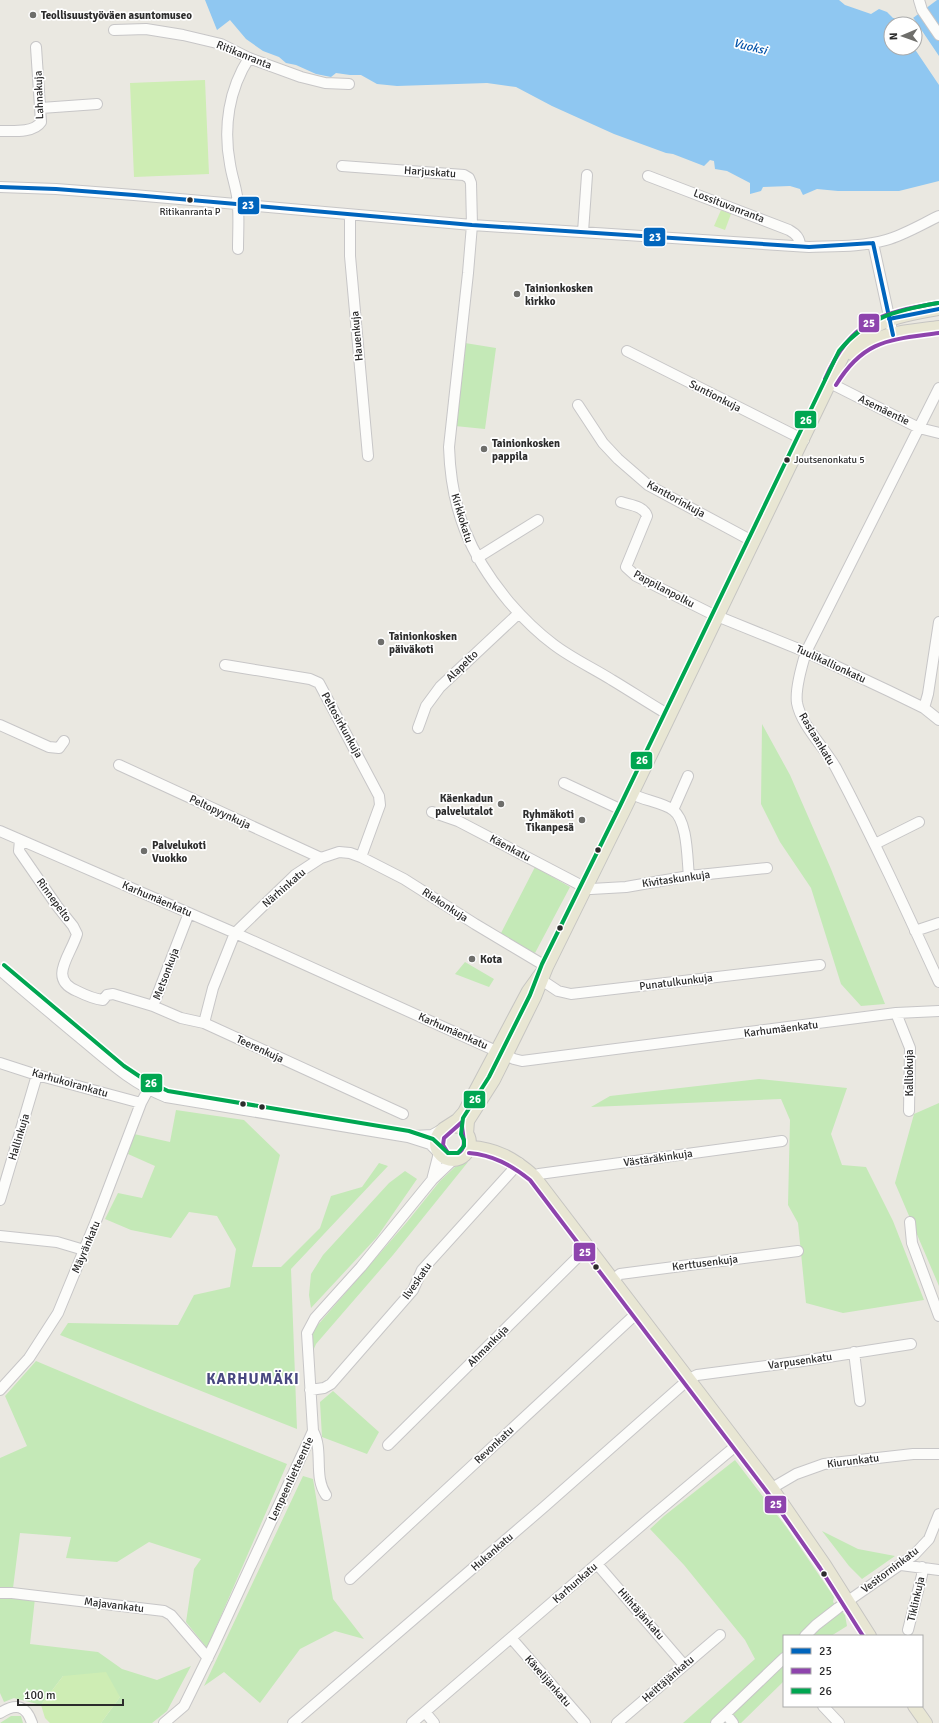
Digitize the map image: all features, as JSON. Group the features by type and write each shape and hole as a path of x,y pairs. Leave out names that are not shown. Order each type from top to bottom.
{"main road":[{"path":"443,1129 458,1127 470,1138 470,1147 465,1156 461,1159 445,1159 439,1153 437,1140 443,1129 461,1116 501,1053 539,979 547,967 804,440 844,354 853,343 876,326 889,319 939,309"},
{"path":"832,379 859,348 871,340 939,327"},
{"path":"467,1134 468,1121 487,1092 501,1053"},
{"path":"470,1147 496,1151 520,1163 534,1176 794,1518 869,1635"},
{"path":"915,1707 926,1723"}],"street":[{"path":"918,0 922,10 939,35"},
{"name":"Ritikanranta","path":"114,30 146,29 183,35 221,44 249,58 302,77 325,83 349,84"},
{"name":"Lahnakuja","path":"0,132 32,129 38,127 41,122 36,47"},
{"path":"238,249 238,206 227,139 229,110 233,88 240,71 249,58"},
{"path":"41,108 97,104"},
{"name":"Harjuskatu","path":"342,166 464,175 469,178 471,183 472,226"},
{"path":"583,232 587,175"},
{"name":"Lossituvanranta","path":"648,176 790,230 795,233 800,241 800,246"},
{"path":"0,187 64,190 472,226 800,246 855,245 873,243 900,235 939,216"},
{"name":"Hauenkuja","path":"350,216 350,256 368,456"},
{"name":"Kirkkokatu","path":"472,226 449,447 450,471 458,512 465,533 477,558 495,584 519,613 541,634 562,651 670,715"},
{"path":"873,243 893,335"},
{"name":"Suntionkuja","path":"627,351 804,440"},
{"name":"Asemäentie","path":"832,379 919,428 939,433"},
{"name":"Rastaankatu","path":"939,388 806,652 799,678 797,702 803,718 835,766 875,844 939,982"},
{"name":"Kanttorinkuja","path":"578,405 603,443 618,459 648,486 754,542"},
{"name":"Pappilanpolku","path":"621,502 642,508 646,511 647,516 626,567 636,576 718,616"},
{"path":"477,558 538,520"},
{"name":"Alapelto","path":"418,728 426,706 440,687 519,613"},
{"name":"Tuulikallionkatu","path":"718,616 806,652 924,708 939,720"},
{"path":"924,708 928,694 939,622"},
{"name":"Peltosirkunkuja","path":"224,665 310,679 319,683 377,789 379,796 380,805 361,857"},
{"path":"0,725 49,746 59,748 64,742"},
{"name":"Peltopyynkuja","path":"119,765 321,858"},
{"path":"673,810 688,776"},
{"path":"564,783 624,811"},
{"path":"632,794 673,810 679,817 685,831 689,876"},
{"name":"Käenkatu","path":"432,812 458,821 586,888"},
{"path":"875,844 919,822"},
{"name":"Karhumäenkatu","path":"0,831 235,933 501,1053 522,1061 896,1013 939,1011"},
{"name":"Rinnepelto","path":"20,840 19,851 57,906 73,926 77,934 61,972 62,980 68,987 96,999 103,1000 107,995 113,994 153,1006"},
{"name":"Riekonkuja","path":"339,852 350,853 361,857 404,879 547,967"},
{"name":"Närhinkatu","path":"235,933 295,875 321,858 339,852"},
{"name":"Kivitaskunkuja","path":"586,888 626,887 689,876 766,868"},
{"name":"Metsonkuja","path":"189,913 153,1006 181,1018 204,1023"},
{"path":"915,931 939,923"},
{"path":"204,1023 213,988 235,933"},
{"name":"Punatulkunkuja","path":"539,979 558,991 571,994 820,964"},
{"path":"0,970 114,1067 135,1083 148,1090 166,1097 408,1137 430,1144 439,1153"},
{"name":"Kalliokuja","path":"896,1013 910,1048 909,1111"},
{"name":"Teerenkuja","path":"204,1023 403,1114"},
{"name":"Karhukoirankatu","path":"0,1063 37,1075 141,1103"},
{"name":"Hallinkuja","path":"0,1200 37,1075"},
{"name":"Mäyränkatu","path":"0,1390 29,1358 58,1313 96,1221 141,1103 148,1090"},
{"path":"408,1137 432,1135 443,1129"},
{"name":"Västäräkinkuja","path":"534,1176 539,1174 782,1142"},
{"name":"Lempeenlietteentie","path":"432,1180 439,1153"},
{"name":"Lempeenlietteentie","path":"164,1723 184,1706 208,1658 313,1431 307,1333 315,1318 361,1266 432,1180 453,1160"},
{"name":"Ilveskatu","path":"310,1390 324,1388 331,1384 413,1290 422,1270 520,1163"},
{"path":"910,1222 912,1243 939,1316"},
{"path":"0,1236 57,1242 84,1250"},
{"name":"Ahmankuja","path":"388,1445 588,1247"},
{"name":"Kerttusenkuja","path":"613,1280 620,1274 798,1251"},
{"name":"Revonkatu","path":"350,1579 638,1312"},
{"name":"Varpusenkatu","path":"689,1379 697,1374 796,1362 911,1344"},
{"path":"854,1352 860,1401"},
{"name":"Hukankatu","path":"293,1723 544,1507 689,1379"},
{"path":"313,1431 317,1438 319,1477 322,1489 326,1495"},
{"name":"Karhunkatu","path":"412,1723 512,1639 597,1564 738,1444"},
{"name":"Kiurunkatu","path":"772,1488 796,1474 824,1464 913,1454 939,1454"},
{"name":"Vesitorninkatu","path":"806,1635 816,1625 848,1600 914,1555 929,1539 939,1514"},
{"name":"Hiihtäjänkatu","path":"597,1564 684,1665"},
{"path":"900,1565 939,1570"},
{"name":"Tiklinkuja","path":"908,1630 922,1575 922,1567"},
{"name":"Majavankatu","path":"0,1593 12,1593 164,1611 171,1615 208,1658"},
{"name":"Heittäjänkatu","path":"617,1723 720,1635"},
{"name":"Kävelijänkatu","path":"512,1639 585,1723"},
{"path":"716,1723 783,1660"},
{"path":"0,1713 16,1707 22,1707 29,1713 32,1723"},
{"path":"824,1707 839,1723"},
{"path":"425,1712 434,1723"},
{"path":"726,1714 733,1723"}],"green space":[{"path":"205,80 209,174 134,177 130,83"},
{"path":"721,210 731,214 725,230 714,226"},
{"path":"465,343 496,348 485,429 455,426"},
{"path":"762,724 790,775 831,869 885,1004 861,1006 841,984 811,888 780,842 761,804"},
{"path":"535,867 570,887 535,953 500,935"},
{"path":"465,962 494,979 489,987 455,974"},
{"path":"759,1079 847,1088 831,1134 842,1165 866,1167 893,1221 924,1300 843,1313 806,1303 798,1223 788,1205 790,1120 781,1099 591,1107 610,1096"},
{"path":"939,1103 939,1286 895,1183 914,1114"},
{"path":"176,1110 244,1120 280,1155 252,1267 281,1267 320,1228 331,1196 362,1187 379,1163 388,1166 291,1269 297,1429 60,1335 68,1323 178,1325 194,1295 230,1287 236,1249 217,1216 189,1212 171,1238 131,1230 105,1219 118,1193 142,1198 155,1166 128,1154 134,1134 170,1142"},
{"path":"468,1162 393,1255 316,1344 313,1351 311,1335 316,1327 407,1222 440,1181 455,1167"},
{"path":"405,1171 417,1179 377,1237 311,1308 309,1295 311,1274 323,1255 389,1183"},
{"path":"36,1361 287,1464 207,1648 186,1622 194,1569 201,1559 149,1542 117,1562 66,1558 71,1537 20,1533 12,1596 35,1598 30,1644 98,1652 122,1669 157,1680 191,1666 167,1711 152,1723 101,1723 120,1697 63,1676 41,1705 14,1698 4,1702 0,1693 0,1458 27,1446 5,1396"},
{"path":"333,1391 379,1432 367,1454 322,1437 320,1402"},
{"path":"735,1460 787,1528 834,1597 833,1602 845,1615 847,1626 833,1635 783,1635 783,1682 741,1723 683,1723 755,1659 745,1640 684,1565 650,1529 664,1516"},
{"path":"303,1476 313,1479 333,1599 364,1639 335,1631 300,1649 260,1703 224,1672 204,1686"},
{"path":"822,1531 858,1549 895,1556 862,1579 849,1566"},
{"path":"106,1672 120,1697 101,1723 50,1723 45,1718 41,1705 63,1676"},
{"path":"11,1716 21,1716 23,1723 0,1723"}],"water":[{"name":"Vuoksi","path":"205,0 839,0 845,5 871,14 879,9 887,12 891,16 883,16 883,56 923,56 923,16 916,16 939,0 939,181 899,191 838,191 817,189 803,195 800,189 790,186 763,187 761,191 750,194 750,183 727,171 715,169 714,161 710,160 704,166 614,134 552,106 516,87 487,83 397,86 377,84 361,75 336,73 331,77 316,74 296,65 286,63 279,57 263,51 246,39 230,20 217,30"}],"pier":[{"path":"923,32 939,56 939,85 919,56 923,56"}],"transit line":[{"name":"23","path":"0,187 56,189 134,195 472,225 809,247 873,243"},
{"name":"23","path":"873,243 893,335"},
{"name":"25","path":"825,379 835,359 845,344 869,323 883,316 899,311 938,303"},
{"name":"26","path":"4,965 124,1066 145,1080 168,1091 409,1131 433,1139 448,1153 458,1153 464,1146 464,1140 461,1134 463,1118 489,1077 530,995 542,964 619,808 839,351 861,330 884,317 896,312 938,303"},
{"name":"23","path":"889,319 939,309"},
{"name":"25","path":"836,385 846,370 857,358 868,350 892,340 939,333"},
{"name":"25","path":"462,1122 464,1139 463,1147 458,1153 448,1153 443,1145 444,1138 462,1122"},
{"name":"25","path":"469,1153 494,1158 516,1170 530,1180 767,1492 820,1568 862,1635"}],"place":[{"name":"Teollisuustyöväen asuntomuseo","path":"33,15"},
{"name":"Ritikanranta P","path":"190,200"},
{"name":"Tainionkosken kirkko","path":"517,294"},
{"name":"Tainionkosken pappila","path":"484,449"},
{"name":"Joutsenonkatu 5","path":"787,460"},
{"name":"Tainionkosken päiväkoti","path":"381,642"},
{"name":"Käenkadun palvelutalot","path":"501,804"},
{"name":"Ryhmäkoti Tikanpesä","path":"582,820"},
{"name":"Palvelukoti Vuokko","path":"144,851"},
{"name":"Kota","path":"472,959"}],"district":[{"name":"KARHUMÄKI","path":"253,1379"}]}
